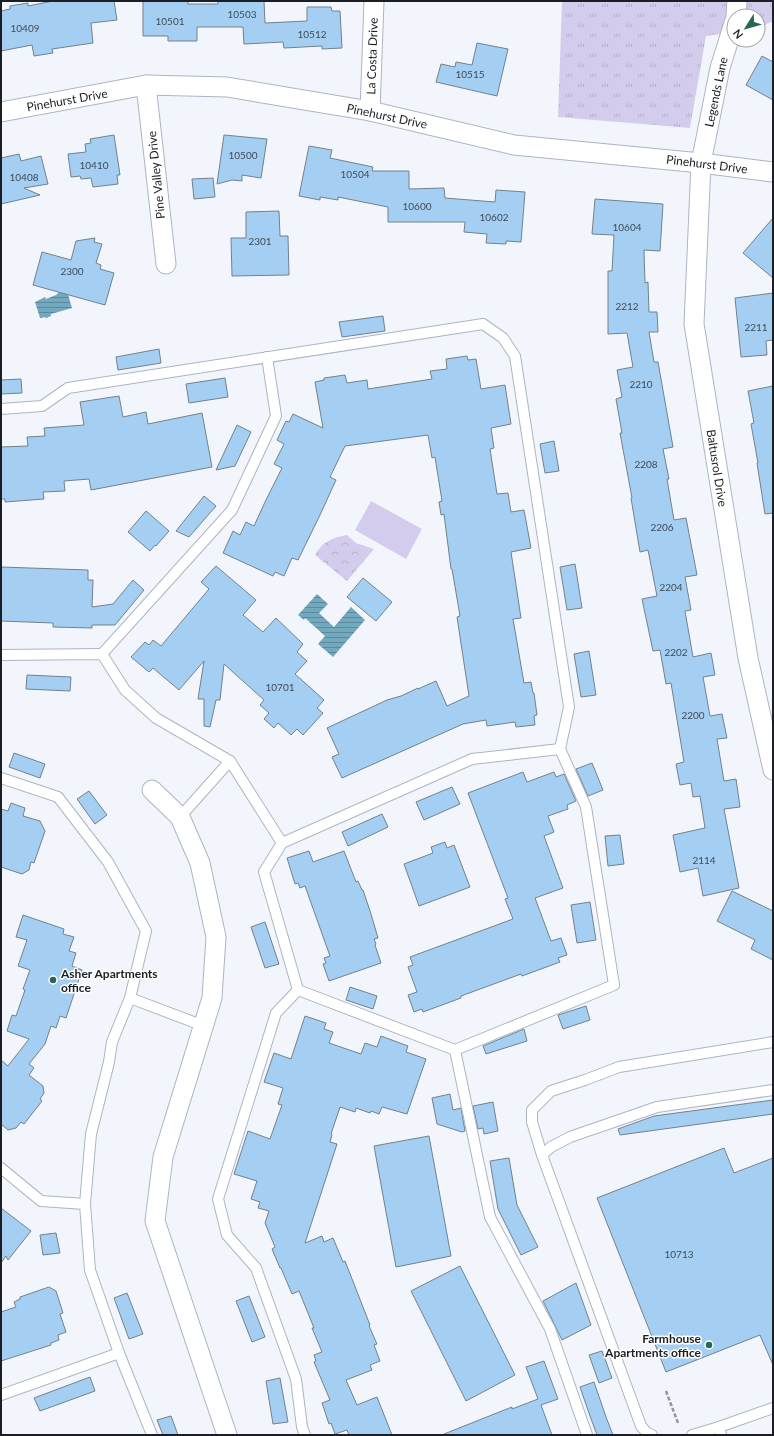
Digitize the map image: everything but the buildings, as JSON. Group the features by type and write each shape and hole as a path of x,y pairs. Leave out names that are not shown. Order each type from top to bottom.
{"street":[{"name":"La Costa Drive","path":"370,111 374,1"},
{"name":"Legends Lane","path":"701,163 720,68 726,48"},
{"name":"Pinehurst Drive","path":"1,112 146,85 227,87 370,111 514,144 701,163 773,172"},
{"name":"Pine Valley Drive","path":"146,85 166,264"},
{"name":"Baltusrol Drive","path":"701,163 694,324 748,658 773,770"},
{"path":"152,790 180,817 200,863 216,937 212,998 163,1157 155,1221 228,1435"}],"lane":[{"path":"1,409 42,406 68,388 483,324 503,338 514,356 569,707 560,749 586,807 614,985 455,1050 298,990"},
{"path":"1,655 102,654 232,510 276,416 268,357"},
{"path":"102,654 124,690 156,718 230,761 282,843"},
{"path":"298,990 264,872 282,843 472,759 560,749"},
{"path":"180,817 230,761"},
{"path":"1,778 58,797 108,862 146,931 130,998 112,1042 109,1062 91,1134 85,1204 90,1270 119,1353 152,1435"},
{"path":"298,990 276,1013 218,1199 227,1235 256,1268 296,1379 302,1427 305,1435"},
{"path":"130,998 204,1026"},
{"path":"652,1435 647,1433 641,1426 542,1156 532,1122 532,1110 551,1091 619,1067 773,1042"},
{"path":"455,1050 490,1217 550,1328 587,1435"},
{"path":"542,1156 551,1147 570,1137 657,1107 773,1090"},
{"path":"1,1168 41,1202 85,1204"},
{"path":"1,1395 119,1353"},
{"path":"692,1435 720,1431 773,1408"}],"path":[{"path":"666,1391 678,1423"}],"green space":[{"path":"562,1 773,1 773,21 766,24 766,8 726,8 726,33 706,36 690,128 558,117"},
{"path":"371,501 422,529 406,559 355,530"},
{"path":"347,535 356,543 374,549 347,581 315,555 318,550 328,541"}],"water":[{"path":"62,289 67,291 72,308 51,314 51,316 46,318 40,318 35,302 45,297 46,299 56,295"},
{"path":"317,594 328,604 319,613 334,627 351,607 365,620 333,657 318,644 325,636 305,618 304,620 298,615"}],"place":[{"name":"Asher Apartments office","path":"53,980"},
{"name":"Farmhouse Apartments office","path":"709,1345"}]}
